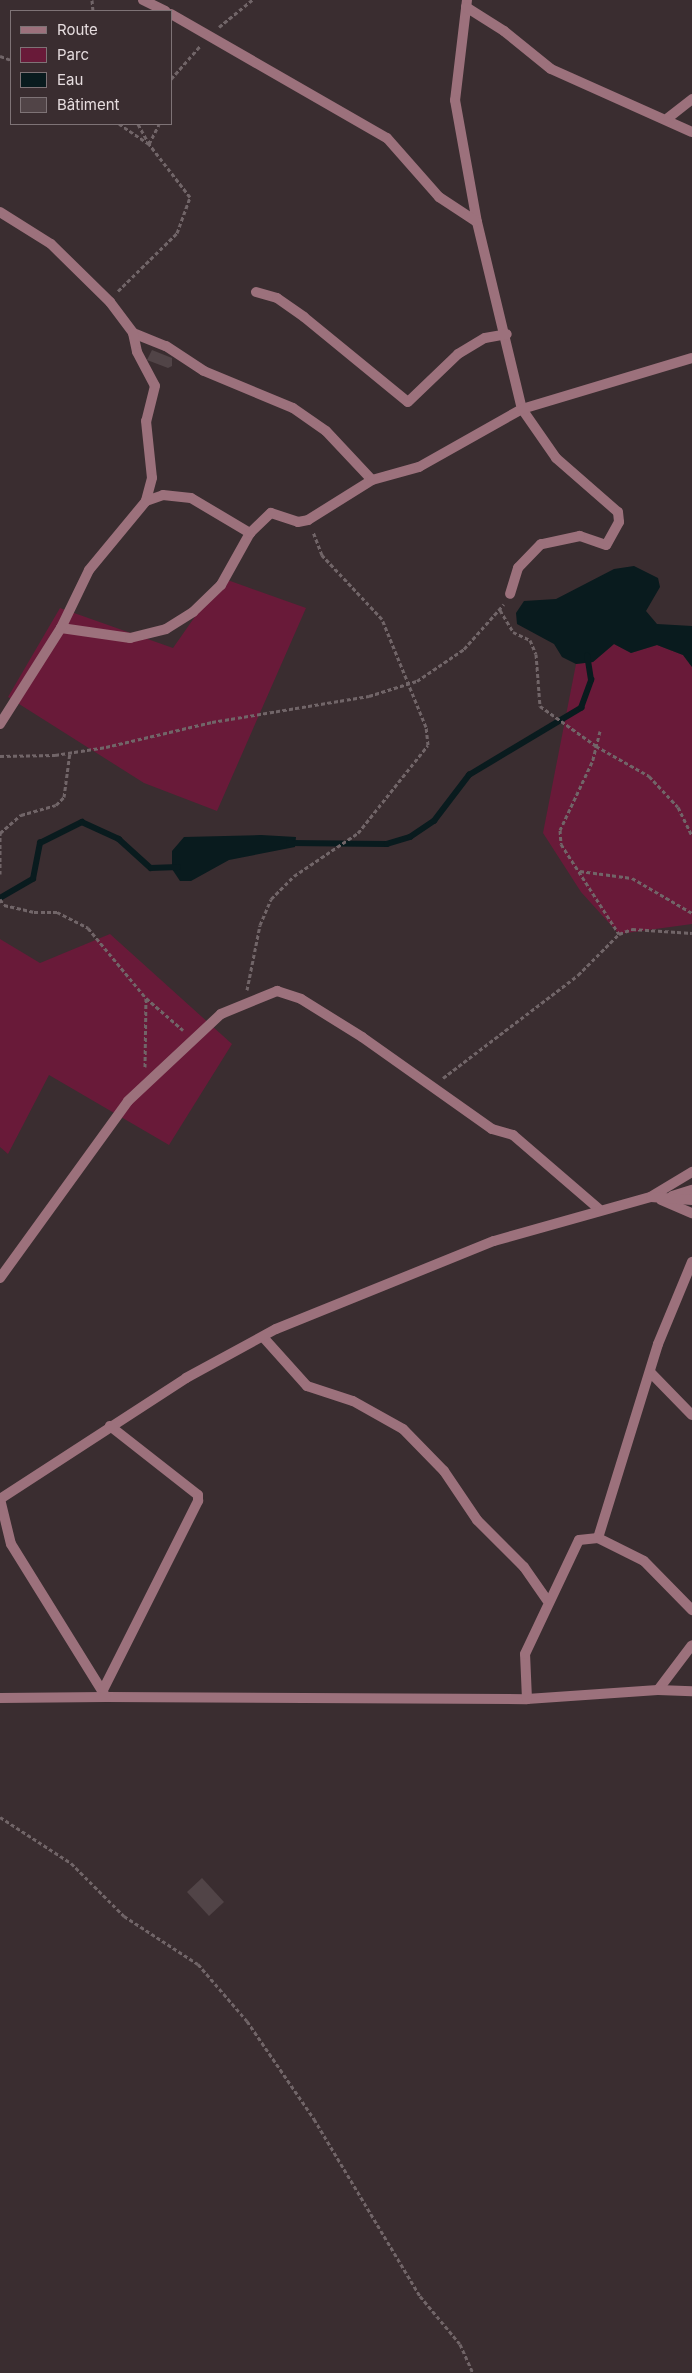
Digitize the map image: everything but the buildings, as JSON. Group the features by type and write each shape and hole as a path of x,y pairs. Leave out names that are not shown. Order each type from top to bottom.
{"street":[{"path":"143,0 164,10"},
{"path":"510,594 518,568 541,544 580,536 606,545 619,522 618,512 556,458 522,410 507,334 477,222 455,100 467,4 551,69 668,118 692,132"},
{"path":"172,15 386,138 439,197 477,222"},
{"path":"668,118 692,99"},
{"path":"0,212 51,244 110,302 133,333 137,352 155,386 146,421 152,478 146,501 89,570 61,628 0,724"},
{"path":"256,292 277,298 304,317 408,402 458,354 485,338 507,334"},
{"path":"133,333 166,346 228,383 293,408 326,431 372,480"},
{"path":"61,628 130,638 166,629 193,612 221,585 250,533 271,512 298,522 308,520 372,480 419,467 522,410 692,358"},
{"path":"146,501 163,495 191,498 250,533"},
{"path":"0,1278 128,1101 193,1039 244,1001 277,991 300,1000 434,1085 492,1129 513,1135 538,1153 599,1209"},
{"path":"651,1197 692,1172"},
{"path":"669,1197 692,1190"},
{"path":"651,1197 692,1213"},
{"path":"104,1693 11,1544 0,1499 110,1426 263,1338 494,1241 599,1209 651,1197 692,1200"},
{"path":"598,1538 650,1372 692,1262"},
{"path":"263,1338 307,1386 353,1401 409,1435 444,1471 493,1539 524,1567 547,1600"},
{"path":"650,1372 692,1415"},
{"path":"104,1693 198,1501 198,1495 110,1426"},
{"path":"526,1699 525,1654 547,1600 579,1540 598,1538 644,1561 692,1610"},
{"path":"658,1690 692,1645"},
{"path":"0,1698 104,1693 526,1699 658,1690 692,1691"}],"path":[{"path":"120,125 149,144"},
{"path":"110,302 132,274 177,233 190,198 149,144 139,125"},
{"path":"149,144 158,125"},
{"path":"244,1001 260,925 271,899 294,876 358,833 428,746 426,727 382,619 322,555 308,520"},
{"path":"0,756 70,752 369,696 409,684 464,649 500,610 510,594"},
{"path":"500,610 513,632 530,640 536,654 540,706 596,746 649,776 678,807 692,836"},
{"path":"600,731 596,746 560,830 561,844 619,934"},
{"path":"0,874 0,833 21,815 56,805 64,797 70,752"},
{"path":"580,871 632,878 692,913"},
{"path":"0,899 4,905 34,912 57,912 88,928 146,998 193,1039"},
{"path":"434,1085 578,975 619,934 632,929 692,933"},
{"path":"144,1087 149,1041 146,998"},
{"path":"0,1817 70,1863 124,1916 198,1964 247,2021 314,2119 420,2296 460,2344 473,2373"}],"green space":[{"path":"222,578 306,608 217,811 144,783 8,697 60,608 173,648"},
{"path":"614,644 631,653 657,645 683,655 692,667 692,924 619,934 581,892 543,833 576,664 593,662"},
{"path":"110,934 232,1044 169,1145 49,1075 8,1154 0,1147 0,939 40,963"}],"water":[{"path":"634,566 658,578 660,587 646,611 657,624 692,626 692,667 683,655 657,645 631,653 614,644 593,662 576,664 562,657 554,644 517,624 516,613 524,601 556,599 614,569"},
{"path":"261,835 296,837 295,847 229,860 191,881 180,881 172,869 172,851 184,837"}],"waterway":[{"path":"289,843 387,844 410,837 434,821 469,775 581,708 591,680 587,656"},
{"path":"0,898 33,879 40,843 82,822 119,839 151,868 178,867"}]}
